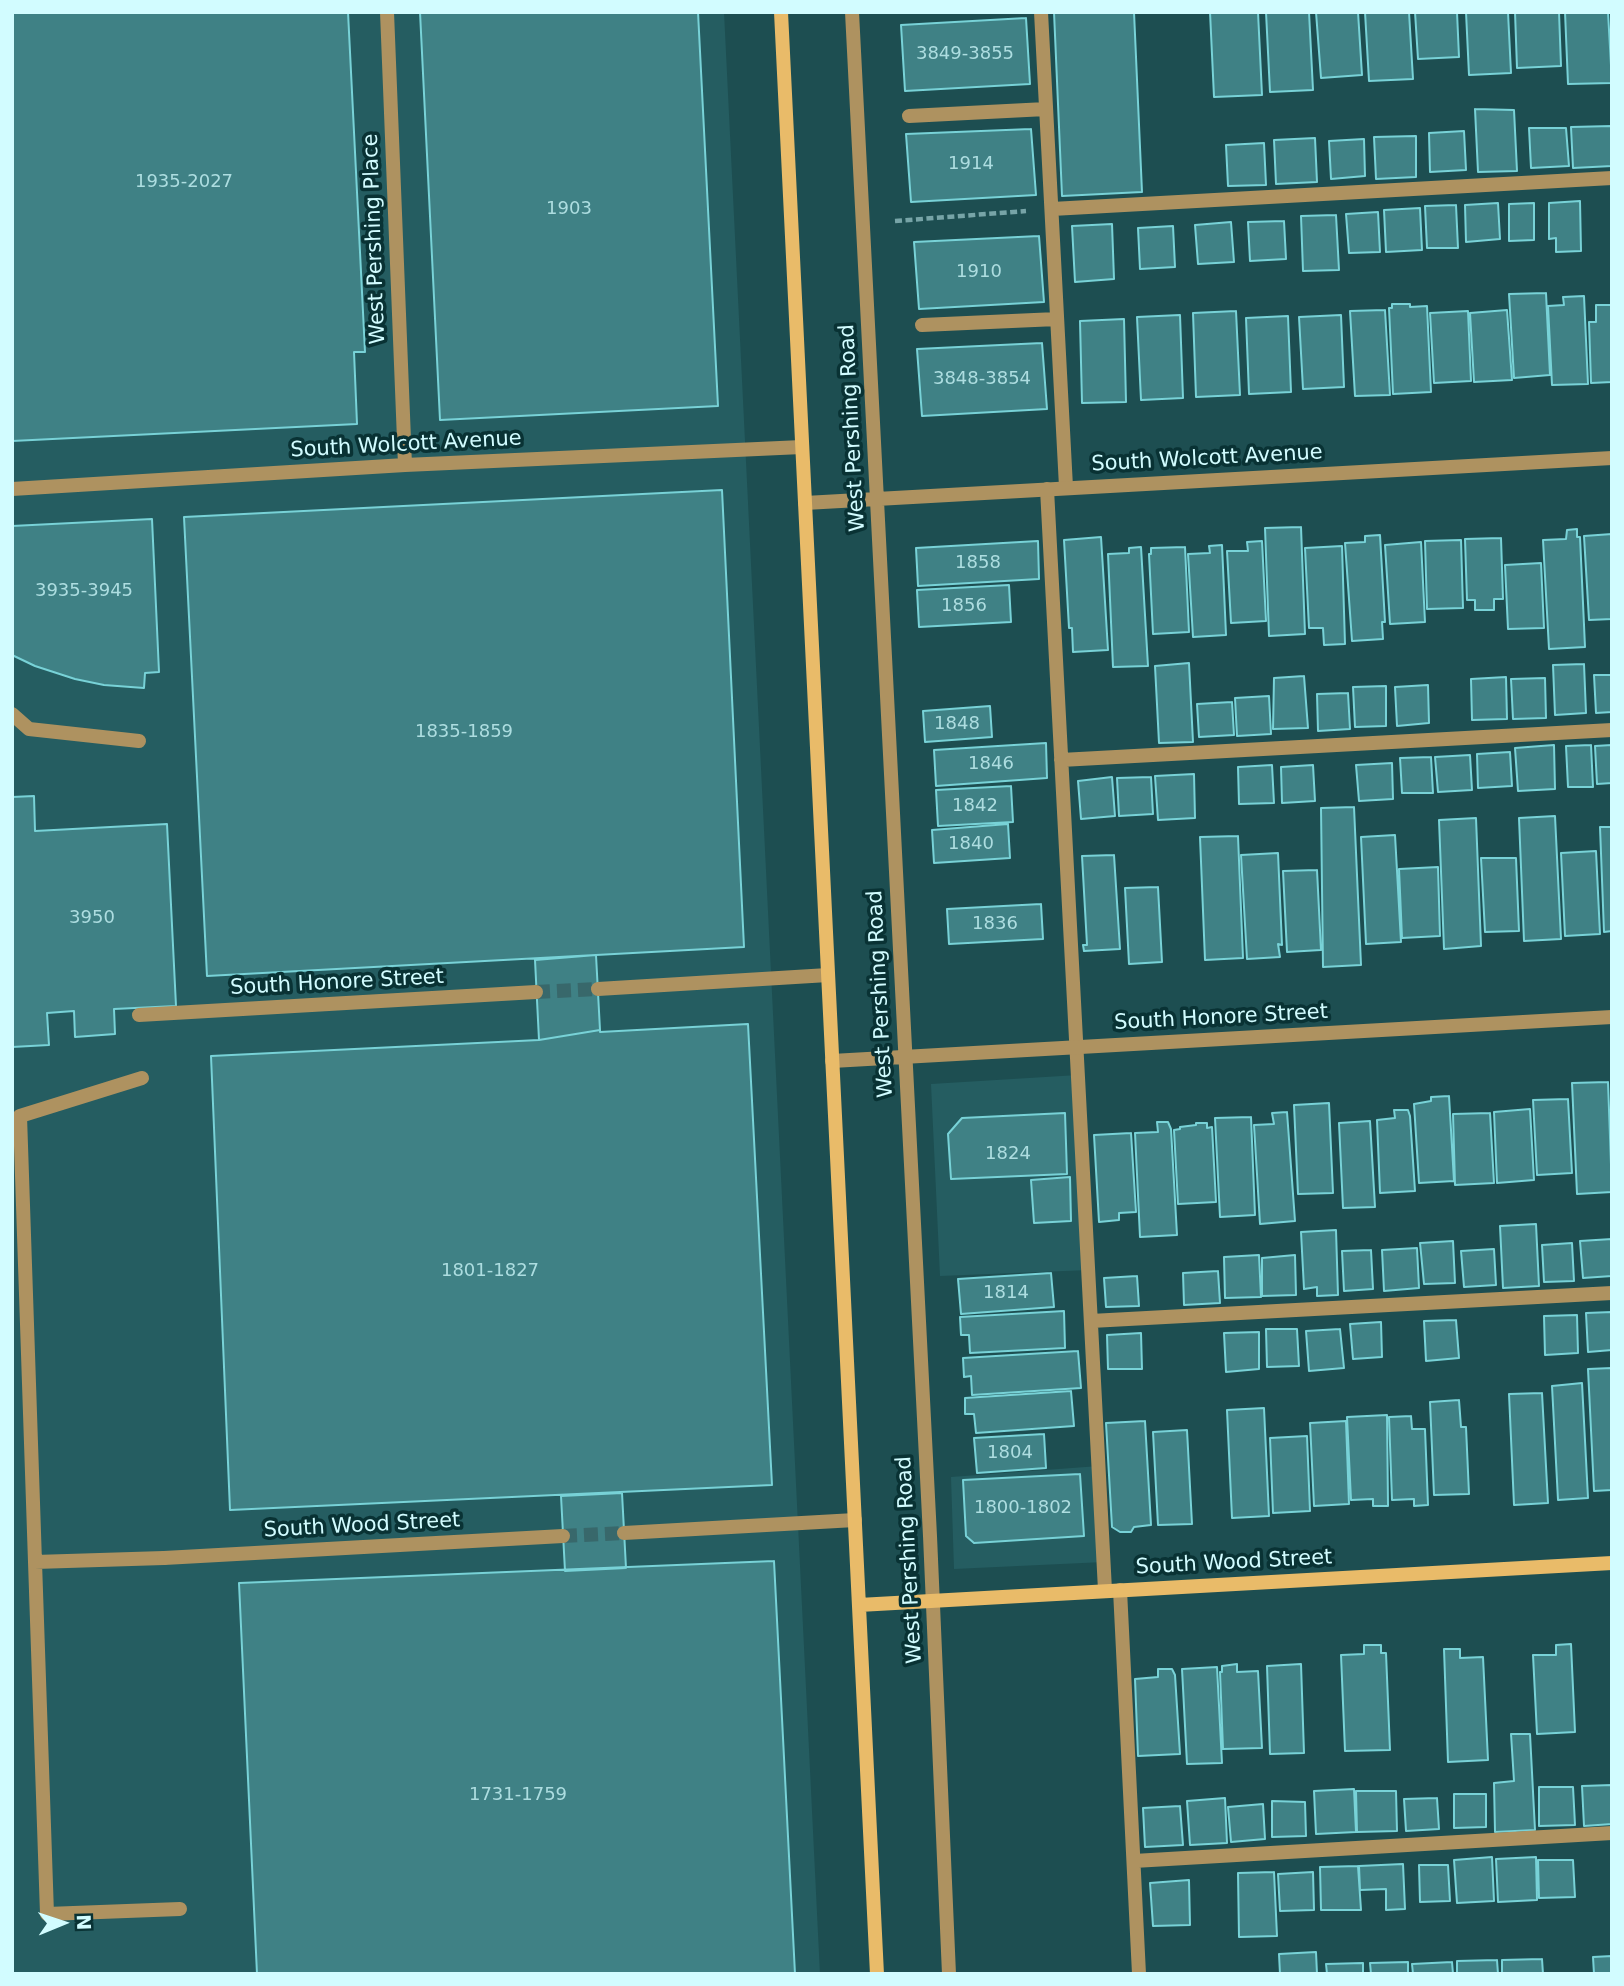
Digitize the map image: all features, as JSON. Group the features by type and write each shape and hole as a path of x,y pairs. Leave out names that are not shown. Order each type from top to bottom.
{"main road":[{"path":"780,12 877,1974"},
{"name":"South Wood Street","path":"859,1605 1612,1563"}],"street":[{"name":"West Pershing Place","path":"387,12 405,465"},
{"name":"West Pershing Road","path":"852,12 933,1600 949,1974"},
{"path":"1041,12 1066,488"},
{"path":"909,116 1046,109"},
{"path":"1052,209 1612,178"},
{"path":"922,325 1057,319"},
{"name":"South Wolcott Avenue","path":"12,488 405,465 802,447"},
{"name":"South Wolcott Avenue","path":"805,502 1612,458"},
{"path":"1047,489 1091,1321 1134,1861 1139,1974"},
{"path":"12,714 29,729 139,741"},
{"path":"1061,760 1612,730"},
{"path":"598,989 828,975"},
{"name":"South Honore Street","path":"139,1015 536,992"},
{"name":"South Honore Street","path":"832,1061 1612,1017"},
{"path":"142,1078 20,1116 47,1914 180,1909"},
{"path":"1091,1321 1612,1293"},
{"path":"624,1532 855,1520"},
{"name":"South Wood Street","path":"35,1562 164,1558 563,1536"},
{"path":"1134,1861 1612,1833"}],"path":[{"path":"895,221 1052,209"}],"shaded area":[{"path":"12,12 724,12 820,1974 12,1974"},
{"path":"1078,1075 1089,1270 940,1276 931,1084"},
{"path":"1099,1466 1104,1562 954,1569 951,1477"}],"building":[{"path":"12,12 348,12 365,352 354,352 357,424 12,441"},
{"path":"420,12 698,12 718,406 440,420"},
{"path":"1054,12 1134,12 1142,192 1062,196"},
{"path":"1210,12 1258,12 1262,95 1214,97"},
{"path":"1266,12 1309,12 1313,90 1270,92"},
{"path":"1316,12 1358,12 1362,75 1321,78"},
{"path":"1365,12 1409,12 1413,79 1369,81"},
{"path":"1415,12 1457,12 1459,57 1418,59"},
{"path":"1466,12 1508,12 1511,73 1469,75"},
{"path":"1515,12 1559,12 1561,66 1517,68"},
{"path":"1565,12 1608,12 1612,83 1568,84"},
{"path":"1026,18 1030,84 905,91 901,25"},
{"path":"1475,109 1514,110 1517,171 1478,172"},
{"path":"1612,126 1612,166 1573,168 1571,127"},
{"path":"1529,128 1566,128 1569,166 1531,168"},
{"path":"1031,129 1036,195 911,202 906,134"},
{"path":"1464,131 1466,170 1430,172 1429,133"},
{"path":"1416,136 1416,177 1376,179 1374,137"},
{"path":"1315,138 1317,182 1276,184 1274,140"},
{"path":"1364,139 1365,176 1331,179 1329,141"},
{"path":"1264,143 1266,185 1228,186 1226,145"},
{"path":"1580,201 1581,251 1556,252 1556,238 1549,239 1549,203"},
{"path":"1498,203 1500,239 1466,242 1465,205"},
{"path":"1534,203 1534,240 1509,241 1509,204"},
{"path":"1456,205 1458,248 1427,248 1425,206"},
{"path":"1420,208 1422,250 1386,252 1384,210"},
{"path":"1378,212 1380,252 1349,253 1346,214"},
{"path":"1336,215 1339,270 1303,271 1301,216"},
{"path":"1284,221 1286,259 1250,261 1248,222"},
{"path":"1231,222 1234,262 1198,264 1195,225"},
{"path":"1112,224 1114,279 1075,282 1072,226"},
{"path":"1173,226 1175,267 1140,269 1138,228"},
{"path":"1039,236 1044,302 919,309 914,242"},
{"path":"1546,293 1550,375 1514,378 1509,294"},
{"path":"1584,296 1588,384 1552,385 1548,306 1564,305 1563,297"},
{"path":"1392,304 1427,306 1431,392 1393,394 1389,308 1392,308"},
{"path":"1596,305 1612,305 1612,382 1591,383 1589,322 1596,322"},
{"path":"1385,310 1390,395 1355,396 1350,311"},
{"path":"1507,310 1512,380 1474,382 1470,313"},
{"path":"1236,311 1240,395 1196,397 1193,313"},
{"path":"1468,311 1471,381 1434,383 1430,313"},
{"path":"1180,315 1183,398 1141,400 1137,317"},
{"path":"1341,315 1344,387 1303,389 1299,317"},
{"path":"1288,316 1291,392 1249,394 1246,318"},
{"path":"1124,319 1126,402 1082,403 1080,321"},
{"path":"1042,343 1047,409 922,416 917,349"},
{"path":"722,490 744,947 207,976 184,517"},
{"path":"152,519 159,672 145,673 144,688 104,685 75,679 12,655 12,526"},
{"path":"1301,527 1305,634 1269,636 1265,528"},
{"path":"1577,529 1577,537 1580,537 1585,647 1549,649 1543,540 1566,539 1567,530"},
{"path":"1612,534 1612,619 1589,620 1584,536"},
{"path":"1380,535 1385,622 1382,622 1383,639 1352,641 1345,543 1365,542 1365,536"},
{"path":"1101,537 1108,650 1073,652 1064,540"},
{"path":"1501,538 1503,599 1494,599 1494,610 1475,610 1475,600 1467,600 1465,539"},
{"path":"1461,540 1463,608 1427,609 1425,541"},
{"path":"1038,541 1039,579 918,586 916,548"},
{"path":"1262,541 1266,621 1231,623 1227,551 1248,551 1247,542"},
{"path":"1421,542 1425,622 1390,624 1385,545"},
{"path":"1222,545 1226,635 1193,637 1188,554 1210,553 1209,546"},
{"path":"1342,546 1345,644 1324,645 1323,628 1309,628 1305,548"},
{"path":"1141,547 1148,666 1113,667 1108,554 1129,553 1129,548"},
{"path":"1185,547 1189,632 1153,634 1149,554 1151,548"},
{"path":"1541,563 1544,628 1508,629 1505,565"},
{"path":"1009,585 1011,622 919,627 917,590"},
{"path":"1189,663 1193,742 1159,743 1155,666"},
{"path":"1584,664 1586,713 1555,715 1553,665"},
{"path":"1594,675 1612,675 1612,712 1596,713"},
{"path":"1304,676 1308,728 1273,729 1274,678"},
{"path":"1506,677 1507,719 1472,720 1471,679"},
{"path":"1545,678 1546,718 1513,719 1511,679"},
{"path":"1428,685 1429,723 1397,726 1395,687"},
{"path":"1386,686 1386,726 1355,727 1353,687"},
{"path":"1348,693 1350,729 1318,731 1317,694"},
{"path":"1269,696 1271,734 1237,736 1235,698"},
{"path":"1232,702 1234,735 1199,737 1197,704"},
{"path":"990,706 992,737 925,742 923,711"},
{"path":"1046,743 1047,778 936,786 934,750"},
{"path":"1554,745 1555,789 1518,791 1515,748"},
{"path":"1591,745 1593,787 1568,787 1566,746"},
{"path":"1612,745 1612,783 1597,784 1595,746"},
{"path":"1510,752 1512,786 1478,788 1477,754"},
{"path":"1470,755 1472,790 1438,792 1435,757"},
{"path":"1431,757 1433,793 1402,793 1400,758"},
{"path":"1392,763 1393,799 1359,801 1356,765"},
{"path":"1272,765 1274,803 1239,804 1238,767"},
{"path":"1313,765 1315,801 1282,803 1281,767"},
{"path":"1194,774 1195,818 1158,820 1155,776"},
{"path":"1112,777 1115,816 1081,819 1078,781"},
{"path":"1151,777 1153,814 1119,816 1117,778"},
{"path":"1011,786 1013,822 938,826 936,790"},
{"path":"34,796 35,831 167,824 176,1006 114,1009 115,1034 75,1037 74,1011 47,1013 49,1045 12,1047 12,797"},
{"path":"1354,807 1361,965 1323,967 1321,808"},
{"path":"1555,816 1561,939 1524,941 1519,818"},
{"path":"1476,818 1481,946 1444,949 1439,820"},
{"path":"1008,824 1010,858 934,863 932,830"},
{"path":"1600,827 1612,827 1612,931 1604,932"},
{"path":"1395,835 1401,942 1366,944 1361,837"},
{"path":"1238,836 1243,958 1205,960 1200,837"},
{"path":"1596,851 1600,934 1565,936 1561,853"},
{"path":"1278,853 1282,945 1278,944 1280,957 1247,959 1241,855"},
{"path":"1114,855 1120,949 1084,951 1083,945 1087,945 1082,856"},
{"path":"1481,858 1516,858 1519,931 1485,932"},
{"path":"1438,867 1440,936 1402,938 1399,869"},
{"path":"1317,870 1321,950 1287,952 1283,871"},
{"path":"1158,887 1162,962 1129,964 1125,888"},
{"path":"1041,904 1043,939 949,944 947,909"},
{"path":"596,955 600,1030 539,1040 535,960"},
{"path":"748,1024 772,1485 230,1510 211,1056 539,1040 600,1030"},
{"path":"1608,1082 1612,1192 1577,1194 1572,1083"},
{"path":"1449,1096 1454,1181 1419,1183 1414,1104 1431,1101 1431,1097"},
{"path":"1568,1099 1572,1173 1537,1175 1533,1100"},
{"path":"1329,1103 1333,1193 1298,1194 1294,1105"},
{"path":"1530,1109 1534,1180 1497,1183 1494,1112"},
{"path":"1394,1110 1408,1110 1410,1116 1415,1191 1380,1193 1377,1120 1395,1118"},
{"path":"1287,1112 1295,1221 1260,1224 1254,1125 1274,1124 1272,1113"},
{"path":"1065,1113 1067,1174 951,1179 948,1134 962,1118"},
{"path":"1490,1113 1494,1183 1455,1185 1453,1114"},
{"path":"1251,1117 1255,1215 1220,1217 1215,1118"},
{"path":"1370,1121 1375,1207 1343,1208 1339,1123"},
{"path":"1157,1122 1168,1122 1171,1129 1177,1235 1140,1237 1135,1133 1158,1132"},
{"path":"1196,1123 1207,1123 1207,1128 1212,1127 1216,1202 1178,1204 1174,1130"},
{"path":"1131,1133 1136,1212 1119,1213 1119,1220 1099,1222 1094,1135"},
{"path":"1070,1177 1071,1221 1034,1223 1031,1180"},
{"path":"1536,1224 1539,1286 1503,1288 1500,1226"},
{"path":"1336,1230 1338,1295 1317,1296 1317,1287 1304,1289 1301,1232"},
{"path":"1612,1239 1612,1276 1583,1278 1580,1241"},
{"path":"1453,1241 1455,1283 1424,1284 1420,1243"},
{"path":"1572,1243 1574,1281 1544,1282 1542,1245"},
{"path":"1417,1248 1419,1288 1384,1291 1382,1250"},
{"path":"1494,1249 1496,1285 1464,1287 1461,1251"},
{"path":"1371,1250 1373,1289 1344,1291 1342,1251"},
{"path":"1259,1255 1261,1297 1225,1298 1224,1257"},
{"path":"1295,1255 1296,1295 1262,1296 1262,1258"},
{"path":"1218,1271 1220,1303 1184,1305 1183,1273"},
{"path":"1051,1273 1054,1307 961,1314 958,1279"},
{"path":"1137,1276 1139,1306 1106,1307 1104,1278"},
{"path":"1064,1311 1065,1348 970,1353 969,1335 961,1335 960,1317"},
{"path":"1612,1312 1612,1350 1588,1352 1586,1313"},
{"path":"1577,1315 1578,1353 1545,1355 1544,1316"},
{"path":"1456,1320 1459,1358 1426,1361 1424,1321"},
{"path":"1381,1322 1382,1357 1353,1359 1350,1324"},
{"path":"1266,1329 1297,1329 1299,1366 1267,1367"},
{"path":"1340,1329 1344,1368 1309,1371 1306,1331"},
{"path":"1259,1332 1259,1369 1226,1372 1224,1333"},
{"path":"1141,1333 1142,1369 1108,1369 1107,1335"},
{"path":"1078,1351 1081,1388 972,1395 971,1376 964,1377 963,1358"},
{"path":"1612,1368 1612,1490 1594,1491 1588,1369"},
{"path":"1582,1383 1588,1498 1558,1500 1552,1386"},
{"path":"1071,1391 1074,1426 976,1433 974,1414 965,1414 965,1398"},
{"path":"1542,1393 1548,1503 1514,1505 1509,1394"},
{"path":"1459,1400 1461,1427 1466,1427 1469,1494 1434,1495 1430,1402"},
{"path":"1264,1408 1269,1516 1232,1518 1227,1410"},
{"path":"1387,1415 1388,1506 1373,1506 1373,1499 1351,1500 1347,1417"},
{"path":"1411,1416 1412,1429 1425,1429 1428,1505 1414,1506 1414,1499 1392,1500 1389,1417"},
{"path":"1145,1421 1151,1525 1134,1527 1131,1532 1120,1532 1112,1527 1106,1423"},
{"path":"1346,1421 1349,1504 1314,1506 1310,1423"},
{"path":"1187,1430 1192,1524 1158,1525 1153,1432"},
{"path":"1044,1434 1046,1468 977,1473 974,1438"},
{"path":"1307,1436 1310,1511 1273,1513 1270,1438"},
{"path":"1080,1474 1084,1536 974,1543 966,1536 963,1480"},
{"path":"622,1493 626,1568 565,1571 561,1496"},
{"path":"774,1561 795,1974 257,1974 239,1583"},
{"path":"1571,1644 1575,1732 1537,1734 1533,1655 1556,1655 1556,1645"},
{"path":"1364,1645 1381,1645 1381,1653 1386,1653 1390,1750 1345,1751 1341,1655 1364,1654"},
{"path":"1444,1649 1460,1649 1460,1658 1483,1657 1488,1760 1448,1762"},
{"path":"1237,1664 1237,1672 1258,1671 1262,1748 1223,1749 1220,1672 1222,1666"},
{"path":"1301,1664 1304,1753 1270,1754 1267,1666"},
{"path":"1217,1667 1222,1763 1187,1764 1182,1669"},
{"path":"1158,1669 1172,1669 1175,1675 1180,1754 1138,1756 1135,1679 1158,1677"},
{"path":"1511,1734 1530,1734 1535,1830 1495,1832 1494,1783 1514,1781"},
{"path":"1612,1785 1612,1824 1584,1826 1582,1786"},
{"path":"1539,1787 1573,1787 1575,1825 1539,1826"},
{"path":"1354,1789 1356,1832 1316,1834 1314,1791"},
{"path":"1356,1791 1396,1791 1397,1831 1357,1832"},
{"path":"1454,1794 1486,1794 1486,1827 1454,1828"},
{"path":"1225,1798 1227,1843 1190,1845 1187,1801"},
{"path":"1437,1798 1439,1829 1406,1831 1404,1799"},
{"path":"1272,1801 1305,1802 1306,1836 1272,1837"},
{"path":"1263,1804 1265,1839 1231,1842 1228,1807"},
{"path":"1180,1806 1183,1845 1145,1847 1143,1808"},
{"path":"1492,1857 1494,1901 1457,1903 1454,1860"},
{"path":"1536,1857 1537,1900 1498,1902 1496,1859"},
{"path":"1538,1860 1573,1860 1575,1897 1539,1898"},
{"path":"1403,1864 1405,1909 1386,1910 1386,1889 1360,1890 1359,1866"},
{"path":"1419,1865 1448,1865 1450,1901 1420,1902"},
{"path":"1358,1866 1361,1910 1321,1910 1320,1867"},
{"path":"1274,1872 1277,1936 1239,1937 1238,1873"},
{"path":"1313,1872 1314,1910 1280,1911 1278,1874"},
{"path":"1189,1880 1190,1925 1153,1926 1150,1883"},
{"path":"1316,1952 1317,1974 1280,1974 1279,1954"},
{"path":"1612,1956 1612,1974 1594,1974 1593,1957"},
{"path":"1542,1959 1543,1974 1502,1974 1502,1960"},
{"path":"1497,1960 1498,1974 1457,1974 1457,1961"},
{"path":"1408,1962 1408,1974 1371,1974 1370,1963"},
{"path":"1452,1962 1453,1974 1413,1974 1412,1964"},
{"path":"1363,1963 1363,1974 1327,1974 1326,1964"}],"tunnel":[{"path":"536,992 598,989"},
{"path":"563,1536 624,1533"}]}
